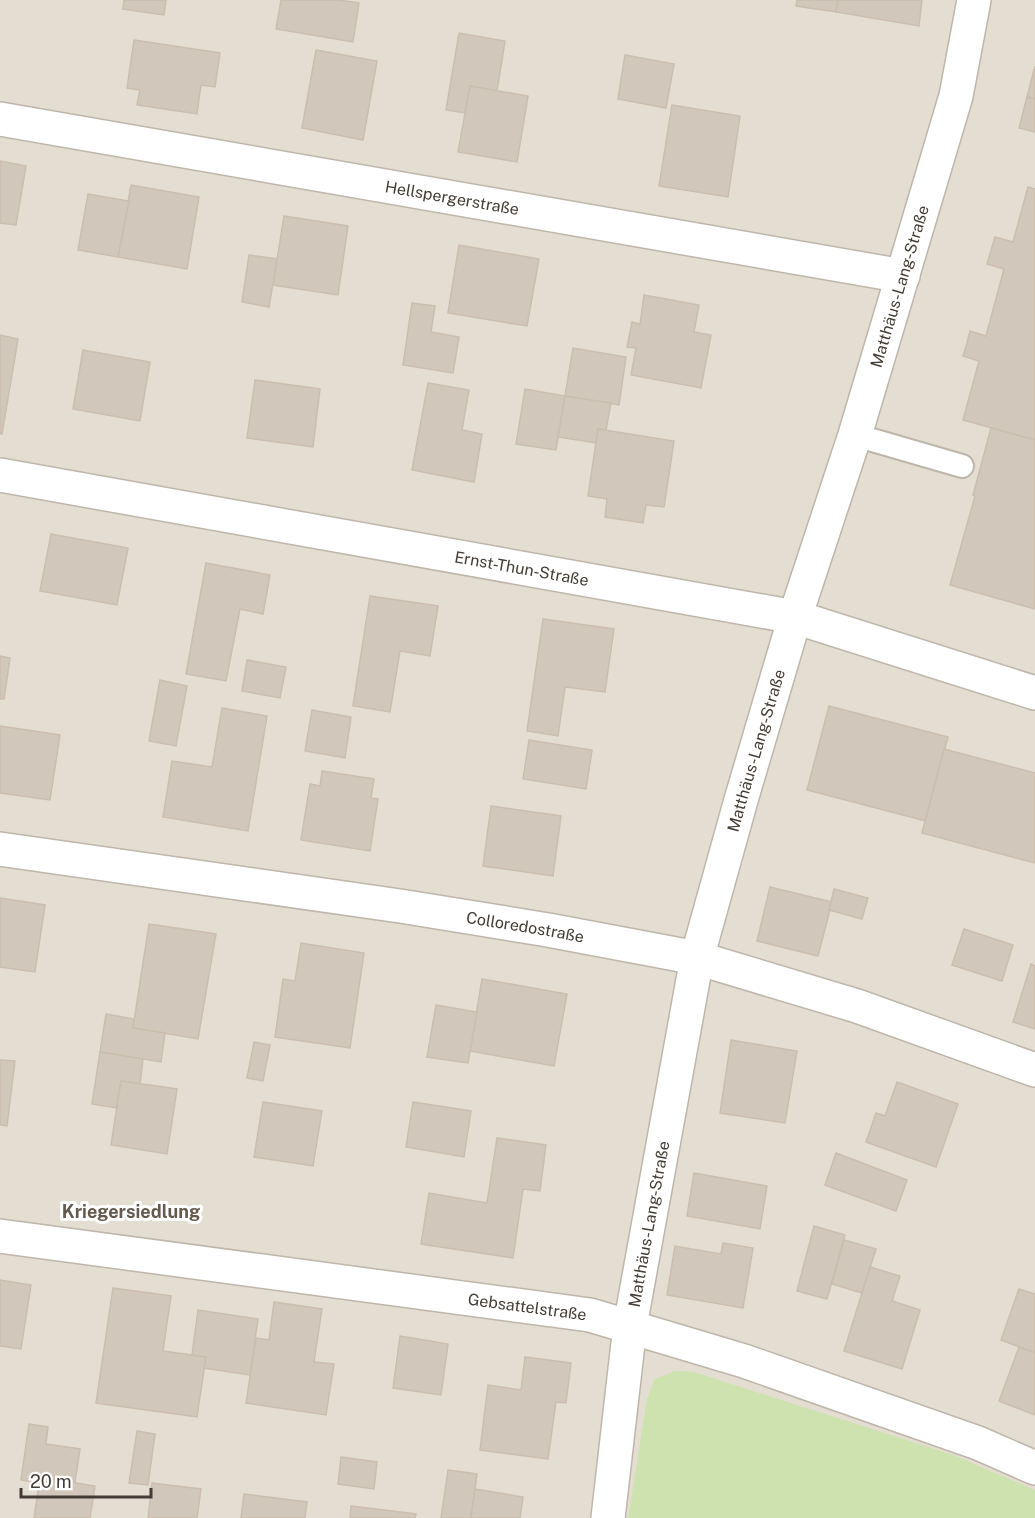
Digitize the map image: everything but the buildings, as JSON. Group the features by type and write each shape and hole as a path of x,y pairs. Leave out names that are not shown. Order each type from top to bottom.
{"street":[{"name":"Matthäus-Lang-Straße","path":"608,1518 630,1326 697,958 795,617 855,435 956,96 974,0"},
{"name":"Hellspergerstraße","path":"0,119 903,276"},
{"name":"Ernst-Thun-Straße","path":"0,475 795,617 1035,693"},
{"name":"Colloredostraße","path":"0,849 400,906 548,930 697,958 856,1006 1035,1070"},
{"name":"Gebsattelstraße","path":"0,1236 590,1315 744,1361 978,1443 1035,1468"}],"lane":[{"path":"855,435 962,466"}],"shaded area":[{"path":"0,0 1035,0 1035,1518 0,1518"}],"green space":[{"path":"675,1371 694,1372 953,1455 1035,1490 1035,1518 628,1518 647,1399 655,1379"}],"district":[{"name":"Kriegersiedlung","path":"131,1211"}]}
